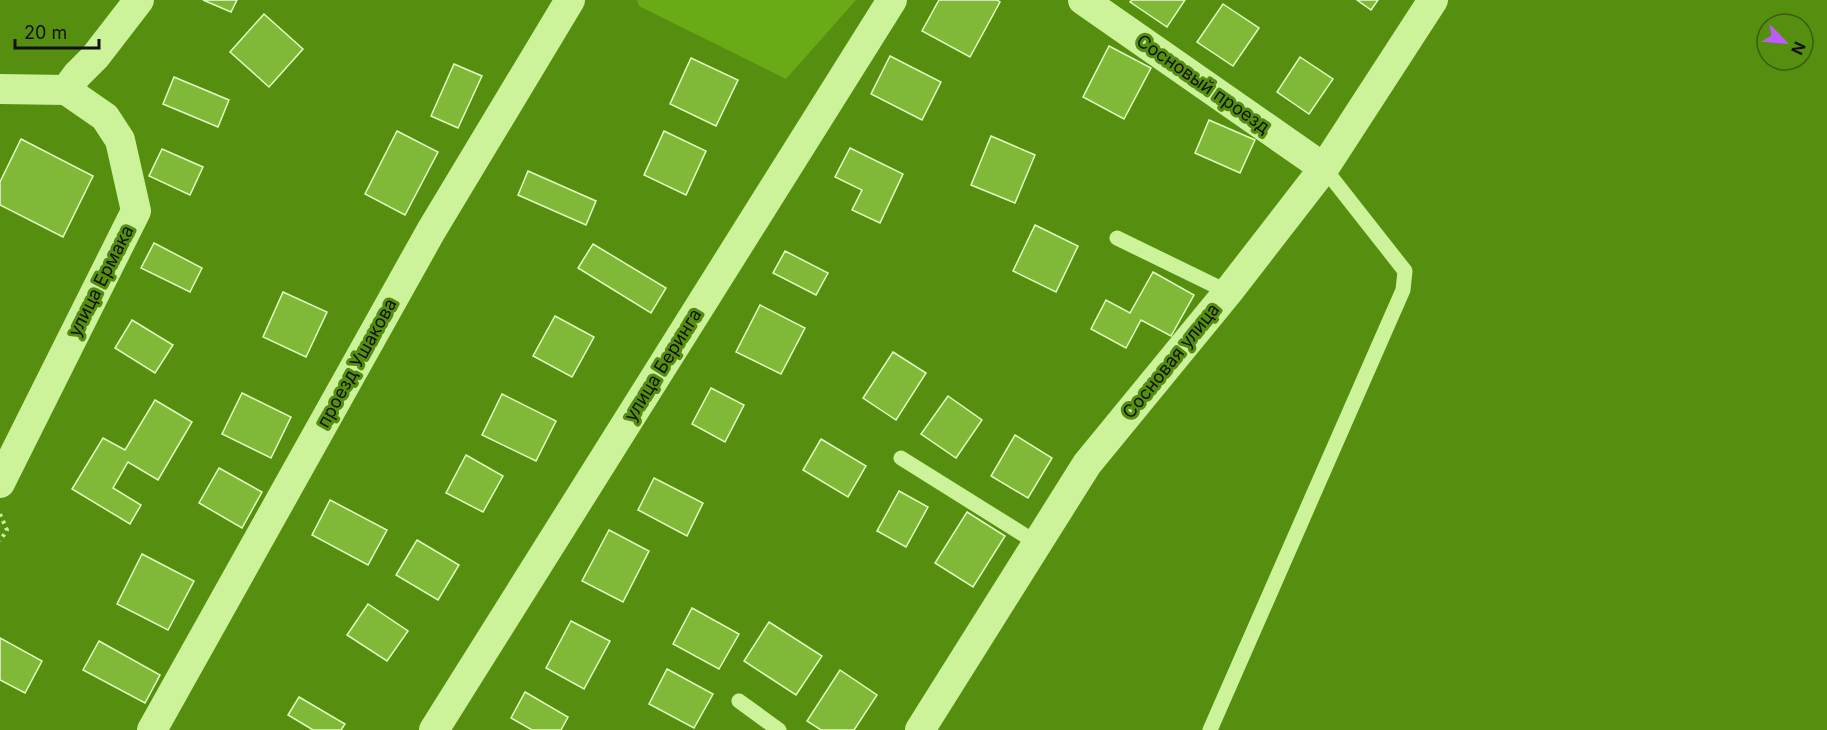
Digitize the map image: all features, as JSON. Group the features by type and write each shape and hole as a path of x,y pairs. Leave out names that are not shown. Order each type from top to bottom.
{"street":[{"path":"0,90 66,90 139,0"},
{"name":"проезд Ушакова","path":"152,730 431,231 570,0"},
{"name":"улица Беринга","path":"434,730 892,0"},
{"name":"Сосновый проезд","path":"1083,0 1324,168"},
{"name":"Сосновая улица","path":"920,730 1087,464 1228,291 1324,168 1433,0"},
{"name":"улица Ермака","path":"0,483 136,211 120,140 105,117 66,90"}],"lane":[{"path":"1210,730 1403,290 1405,271 1324,168"},
{"path":"1117,238 1228,291"},
{"path":"901,458 1037,543"},
{"path":"739,701 779,730"}],"path":[{"path":"0,514 7,530 0,541"}],"green space":[{"path":"637,0 856,0 786,79 639,6"}],"building":[{"path":"203,0 237,0 231,12"},
{"path":"939,0 997,0 1000,2 970,57 922,31"},
{"path":"1132,0 1185,0 1167,27 1130,2"},
{"path":"1357,0 1378,0 1371,10"},
{"path":"1223,4 1259,28 1233,66 1197,42"},
{"path":"264,14 303,49 269,87 230,52"},
{"path":"1109,46 1151,68 1124,119 1083,97"},
{"path":"890,56 941,82 922,120 871,94"},
{"path":"1300,57 1333,79 1309,114 1277,92"},
{"path":"691,58 738,80 716,126 670,104"},
{"path":"454,64 482,76 458,128 431,116"},
{"path":"174,77 229,100 218,127 163,104"},
{"path":"1209,120 1255,140 1240,173 1195,153"},
{"path":"397,131 438,152 405,215 365,194"},
{"path":"664,131 706,151 686,195 644,175"},
{"path":"991,136 1035,155 1015,203 971,185"},
{"path":"21,139 93,176 63,237 0,205 0,182"},
{"path":"850,148 903,174 880,223 852,210 862,190 835,177"},
{"path":"162,149 203,167 190,195 149,176"},
{"path":"528,171 596,201 586,225 518,195"},
{"path":"1035,225 1078,246 1056,292 1013,271"},
{"path":"154,243 202,268 190,292 141,268"},
{"path":"593,244 666,288 651,313 578,268"},
{"path":"785,251 828,273 816,295 773,273"},
{"path":"1153,272 1194,295 1171,336 1141,320 1126,348 1091,329 1106,300 1130,313"},
{"path":"283,292 327,312 306,357 263,337"},
{"path":"760,305 805,328 781,374 736,352"},
{"path":"555,316 594,337 572,377 533,356"},
{"path":"132,320 173,345 155,373 115,348"},
{"path":"893,352 926,373 896,420 863,398"},
{"path":"711,388 744,405 725,442 692,424"},
{"path":"242,393 291,417 271,458 222,434"},
{"path":"502,394 556,421 536,461 482,435"},
{"path":"948,396 982,420 956,458 921,434"},
{"path":"155,400 192,422 158,480 128,462 113,488 141,505 130,524 72,489 103,438 125,450"},
{"path":"1015,435 1052,458 1028,498 991,476"},
{"path":"821,439 866,466 848,497 803,470"},
{"path":"466,455 503,476 483,512 446,493"},
{"path":"219,468 262,492 242,528 199,503"},
{"path":"654,478 703,503 687,536 638,510"},
{"path":"899,491 928,507 906,547 877,531"},
{"path":"330,500 387,530 368,565 312,535"},
{"path":"967,512 1005,536 973,587 935,563"},
{"path":"609,530 649,551 623,602 582,581"},
{"path":"417,540 459,565 438,600 396,575"},
{"path":"142,554 194,581 168,630 117,604"},
{"path":"368,604 408,631 387,661 347,635"},
{"path":"692,608 739,634 719,669 673,644"},
{"path":"571,621 610,641 584,689 546,668"},
{"path":"769,622 822,656 796,695 744,661"},
{"path":"0,638 42,661 25,693 0,680"},
{"path":"99,641 160,675 145,703 83,670"},
{"path":"667,669 713,694 694,728 649,704"},
{"path":"840,670 877,695 854,730 821,730 807,721"},
{"path":"525,692 568,717 561,730 532,730 511,718"},
{"path":"299,697 345,724 341,730 313,730 288,715"}]}
